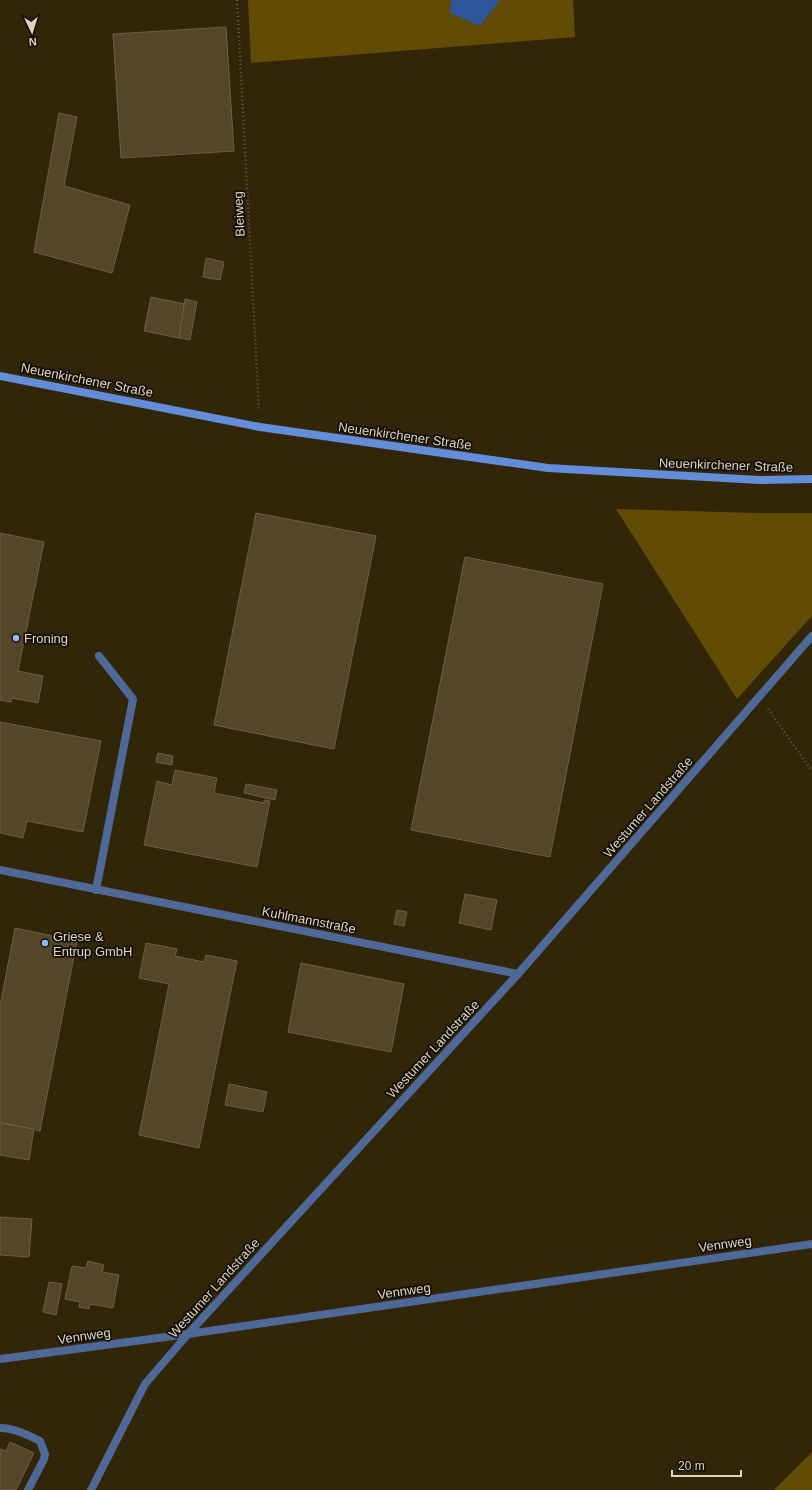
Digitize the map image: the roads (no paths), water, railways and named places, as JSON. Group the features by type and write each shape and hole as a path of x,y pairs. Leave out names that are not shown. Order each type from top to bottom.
{"main road":[{"name":"Neuenkirchener Straße","path":"0,376 260,426 548,468 759,480 812,480"}],"street":[{"name":"Westumer Landstraße","path":"91,1490 145,1384 188,1334 518,974 760,698 812,636"},
{"path":"96,890 133,699 99,656"},
{"name":"Kuhlmannstraße","path":"0,870 518,974"},
{"name":"Vennweg","path":"0,1359 188,1334 812,1244"},
{"path":"0,1428 6,1428 24,1433 40,1441 45,1454 44,1460 28,1490"}],"water":[{"path":"451,0 500,0 480,26 450,13"}],"place":[{"name":"Froning","path":"16,638"},
{"name":"Griese & Entrup GmbH","path":"45,943"}]}
